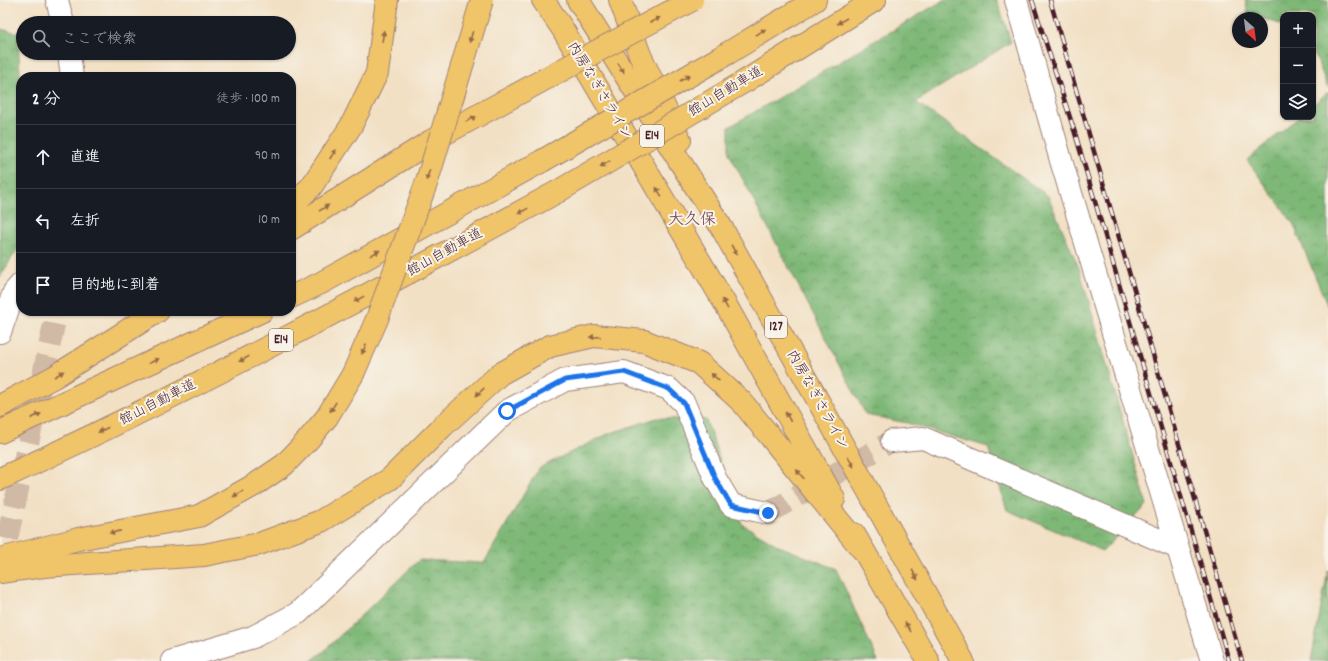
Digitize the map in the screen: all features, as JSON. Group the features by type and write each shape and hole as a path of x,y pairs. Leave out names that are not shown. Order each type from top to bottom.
{"highway":[{"path":"296,201 311,187 347,132 377,73 387,0"},
{"path":"0,559 78,539 199,516 256,484 284,465 308,440 327,417 353,374 377,319 429,173 482,0"},
{"name":"内房なぎさライン","path":"543,0 562,28 727,307 861,548 928,661"},
{"name":"内房なぎさライン","path":"578,0 723,230 963,661"},
{"path":"620,0 640,55 723,230"},
{"path":"296,225 431,141 692,0"},
{"name":"E14","path":"296,295 321,283 542,161 728,53 815,0"},
{"name":"館山自動車道","path":"0,479 85,440 342,309 557,192 747,80 875,0"},
{"path":"0,406 54,377 150,316"},
{"name":"E14","path":"0,432 251,316"},
{"path":"0,572 44,566 204,555 259,544 321,521 390,479 500,374 550,346 594,336 644,340 698,363 742,402 861,548"}],"street":[{"path":"58,0 61,16"},
{"path":"1016,0 1060,157 1212,661"},
{"path":"70,60 71,72"},
{"path":"0,332 16,290"},
{"path":"172,661 253,637 298,613 507,411 565,380 624,372 669,389 684,403 715,478 731,505 768,513"},
{"path":"892,441 923,438 1178,548"}],"green space":[{"path":"944,0 997,0 1011,42 916,102 1048,196 1079,268 1147,505 1103,551 1007,510 988,447 907,423 866,415 729,153 729,127"},
{"path":"1245,0 1328,0 1328,88 1316,58 1316,12 1280,12 1280,24 1268,20 1268,12 1248,12"},
{"path":"0,29 16,33 16,60 19,60 20,72 16,72 16,251 0,277"},
{"path":"1328,92 1328,307 1293,223 1247,160 1295,120 1316,120 1316,102"},
{"path":"657,418 706,420 742,524 779,546 836,569 878,661 311,661 323,652 419,560 484,563 539,468 608,434"},
{"path":"1328,570 1328,661 1311,661"}],"tunnel":[{"path":"0,571 56,316"},
{"path":"768,513 892,441"}],"railway":[{"path":"1032,0 1075,133 1229,661"},
{"path":"1050,0 1242,661"}],"district":[{"name":"大久保","path":"692,220"}],"route":[{"path":"507,411 565,380 624,372 669,389 684,403 715,478 731,505 768,513"}]}
